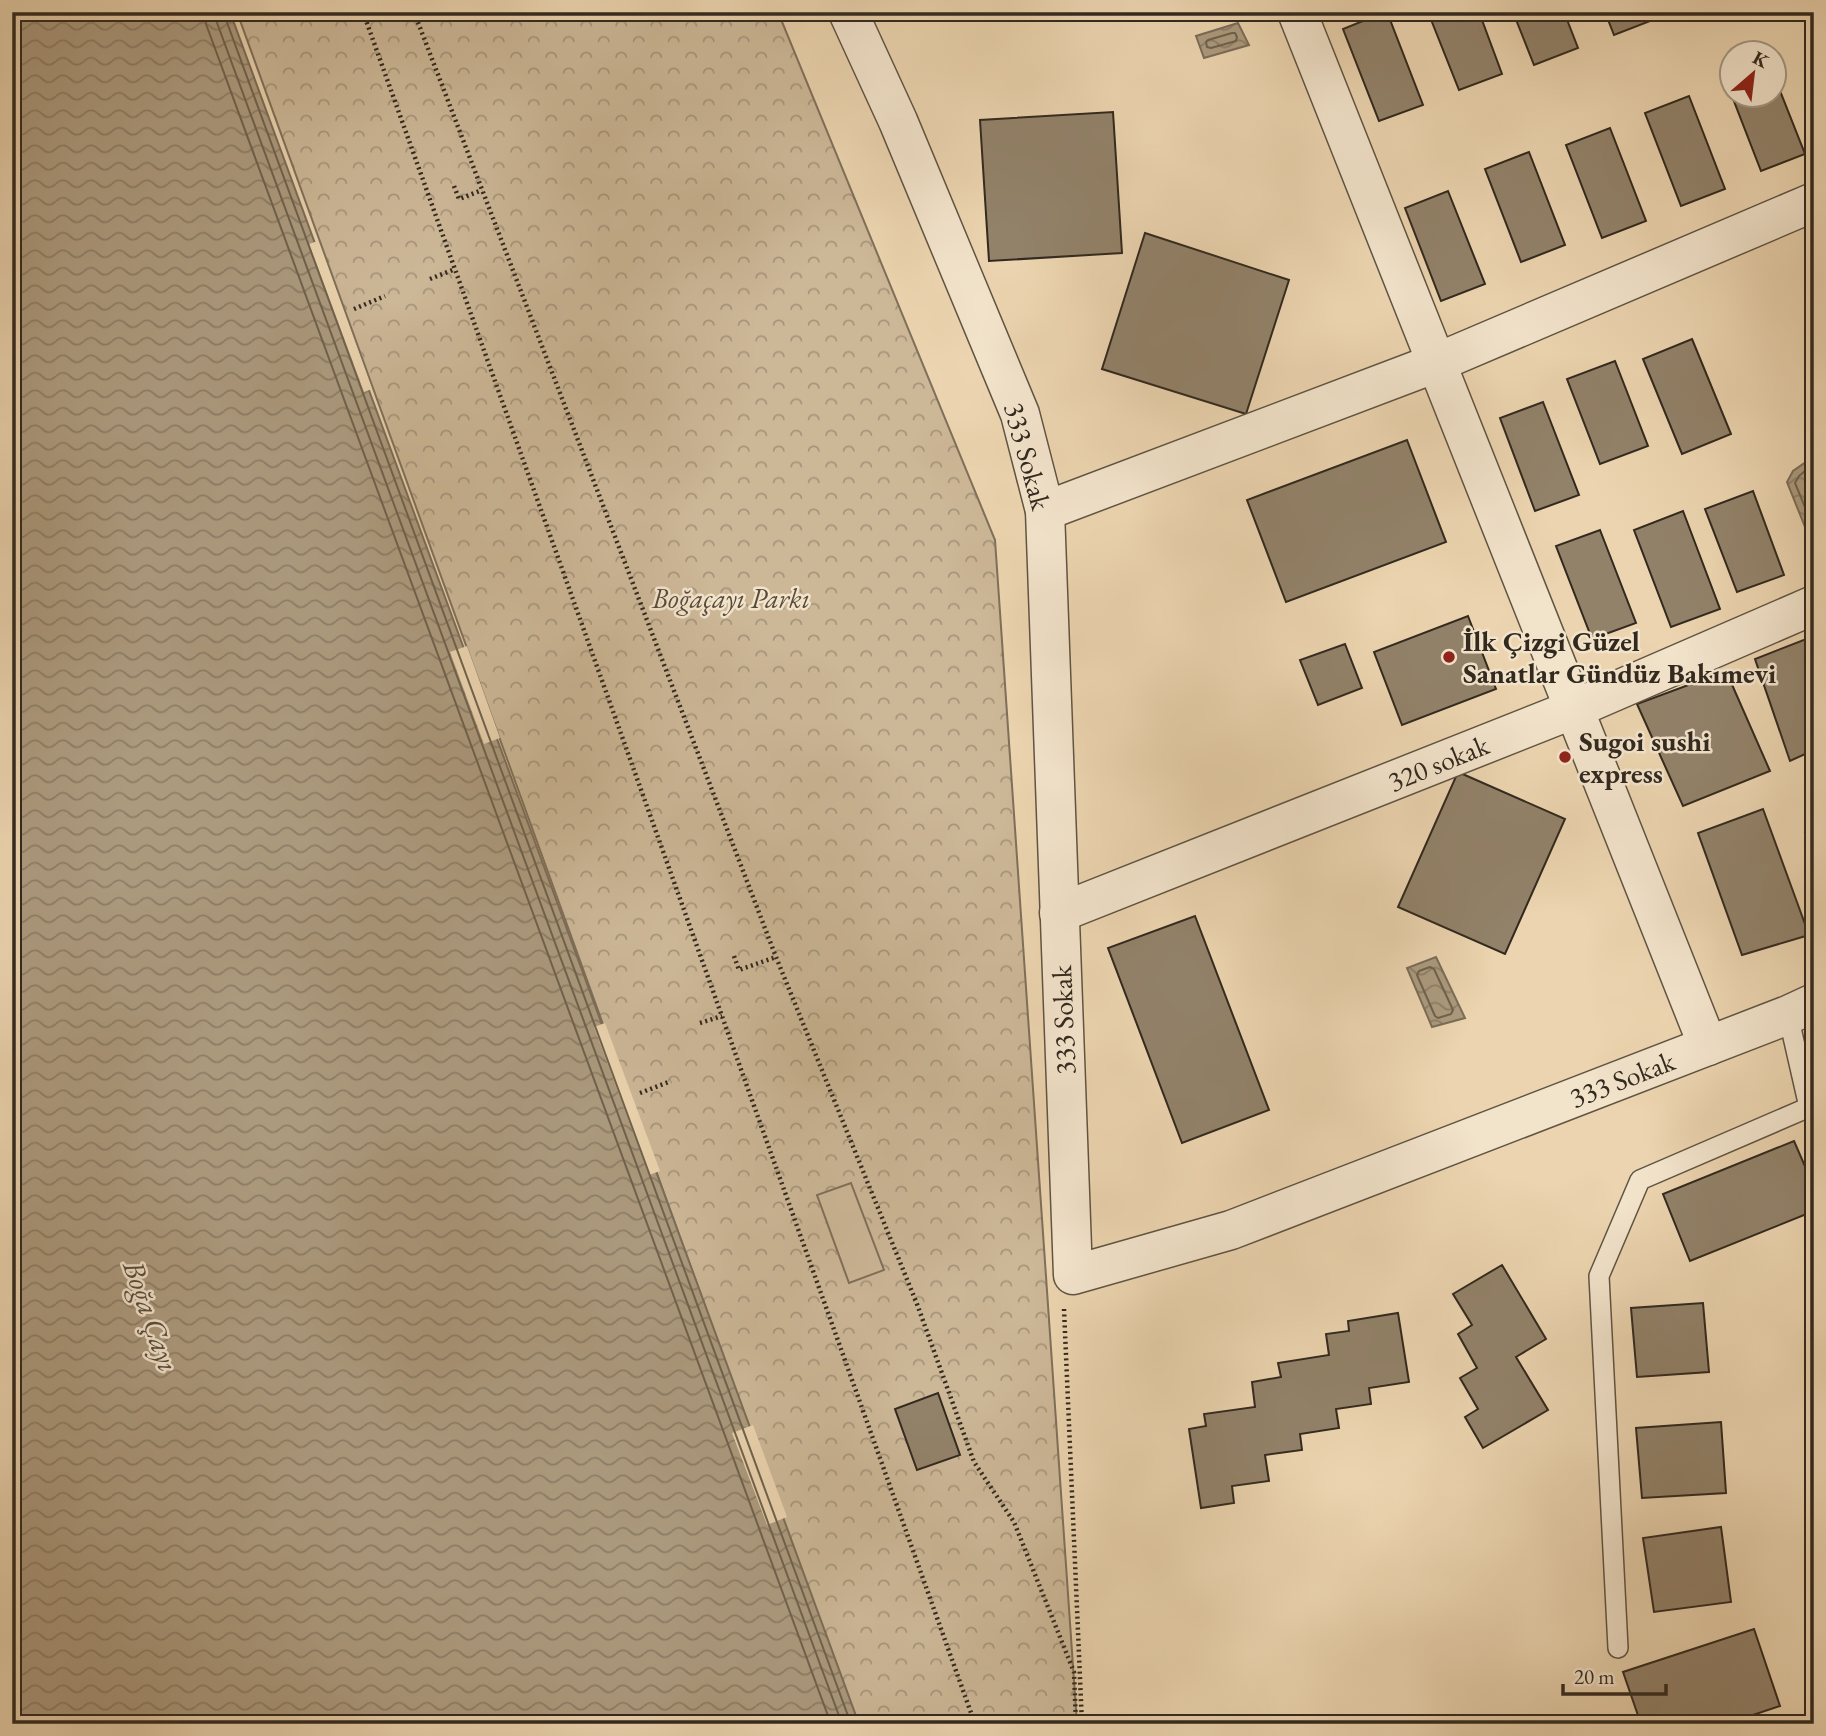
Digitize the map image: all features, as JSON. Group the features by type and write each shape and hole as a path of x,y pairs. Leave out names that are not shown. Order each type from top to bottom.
{"street":[{"name":"333 Sokak","path":"848,12 898,121 1020,414 1045,511 1073,1275 1231,1230 1801,1009"},
{"path":"1297,12 1708,1046"},
{"path":"1045,511 1436,363 1814,202"},
{"name":"320 sokak","path":"1059,913 1574,709 1814,605"}],"lane":[{"path":"1618,1648 1599,1276 1640,1180 1811,1106 1801,1009"}],"path":[{"path":"363,12 975,1724"},
{"path":"414,12 776,957 917,1304 974,1462 1014,1522 1074,1672 1076,1724"},
{"path":"454,186 459,199 482,190"},
{"path":"430,279 455,269"},
{"path":"354,309 385,296"},
{"path":"734,956 739,970 776,957"},
{"path":"700,1023 722,1016"},
{"path":"640,1093 671,1081"},
{"path":"1065,1308 1082,1724"}],"green space":[{"name":"Boğaçayı Parkı","path":"237,12 778,12 995,540 1077,1724 856,1724"},
{"path":"851,1183 884,1270 849,1283 817,1195"}],"water":[{"name":"Boğa Çayı","path":"12,12 230,12 859,1724 12,1724"},
{"path":"1238,23 1249,45 1204,58 1196,36"},
{"path":"1806,462 1814,466 1814,535 1809,537 1787,482 1793,471"},
{"path":"1436,957 1465,1018 1432,1027 1407,968"},
{"path":"1307,1717 1383,1719 1383,1724 1307,1724"}],"pier":[{"path":"318,241 372,389 364,392 309,244"},
{"path":"467,646 500,738 484,744 450,652"},
{"path":"605,1023 660,1171 649,1175 594,1027"},
{"path":"753,1425 787,1517 767,1525 732,1433"}],"building":[{"path":"1385,12 1423,105 1379,121 1343,29"},
{"path":"1428,12 1479,12 1502,74 1459,90"},
{"path":"1513,12 1564,12 1578,48 1534,65"},
{"path":"1605,12 1656,12 1658,18 1614,35"},
{"path":"1814,41 1814,64 1806,44"},
{"path":"1689,96 1725,189 1681,206 1645,113"},
{"path":"1736,108 1787,108 1805,154 1761,171"},
{"path":"1113,112 1122,253 989,261 980,120"},
{"path":"1610,128 1646,221 1602,238 1566,145"},
{"path":"1529,152 1565,245 1521,262 1485,169"},
{"path":"1448,191 1485,284 1441,301 1405,208"},
{"path":"1145,233 1289,280 1246,414 1102,369"},
{"path":"1692,339 1731,434 1682,454 1643,359"},
{"path":"1615,361 1648,446 1600,464 1567,379"},
{"path":"1543,402 1579,495 1535,511 1500,418"},
{"path":"1407,440 1446,542 1286,602 1247,500"},
{"path":"1753,491 1784,575 1737,592 1705,509"},
{"path":"1683,511 1720,609 1671,627 1634,530"},
{"path":"1600,530 1636,623 1592,639 1556,546"},
{"path":"1468,616 1496,689 1402,725 1374,652"},
{"path":"1814,636 1814,750 1790,761 1755,659"},
{"path":"1345,644 1362,688 1318,705 1300,660"},
{"path":"1726,671 1770,771 1683,806 1637,704"},
{"path":"1458,772 1565,819 1505,954 1398,907"},
{"path":"1763,809 1809,935 1742,955 1698,833"},
{"path":"1814,829 1814,857 1805,833"},
{"path":"1195,916 1269,1110 1182,1143 1108,948"},
{"path":"1794,1141 1814,1187 1814,1211 1690,1261 1663,1194"},
{"path":"1502,1265 1546,1339 1516,1357 1548,1410 1483,1448 1465,1417 1478,1409 1460,1378 1477,1368 1458,1334 1472,1325 1453,1294"},
{"path":"1703,1303 1709,1372 1637,1377 1631,1308"},
{"path":"1398,1313 1409,1382 1369,1388 1371,1404 1336,1409 1339,1428 1300,1434 1302,1450 1265,1455 1269,1481 1232,1486 1234,1503 1201,1508 1189,1429 1206,1426 1204,1414 1255,1407 1252,1382 1281,1377 1278,1363 1329,1355 1326,1334 1349,1331 1348,1321"},
{"path":"938,1393 960,1455 917,1470 895,1409"},
{"path":"1721,1422 1726,1493 1642,1498 1636,1428"},
{"path":"1721,1527 1731,1602 1654,1612 1643,1538"},
{"path":"1754,1629 1780,1706 1726,1724 1641,1724 1623,1672"}],"place":[{"name":"İlk Çizgi Güzel Sanatlar Gündüz Bakımevi","path":"1449,657"},
{"name":"Sugoi sushi express","path":"1565,757"}]}
